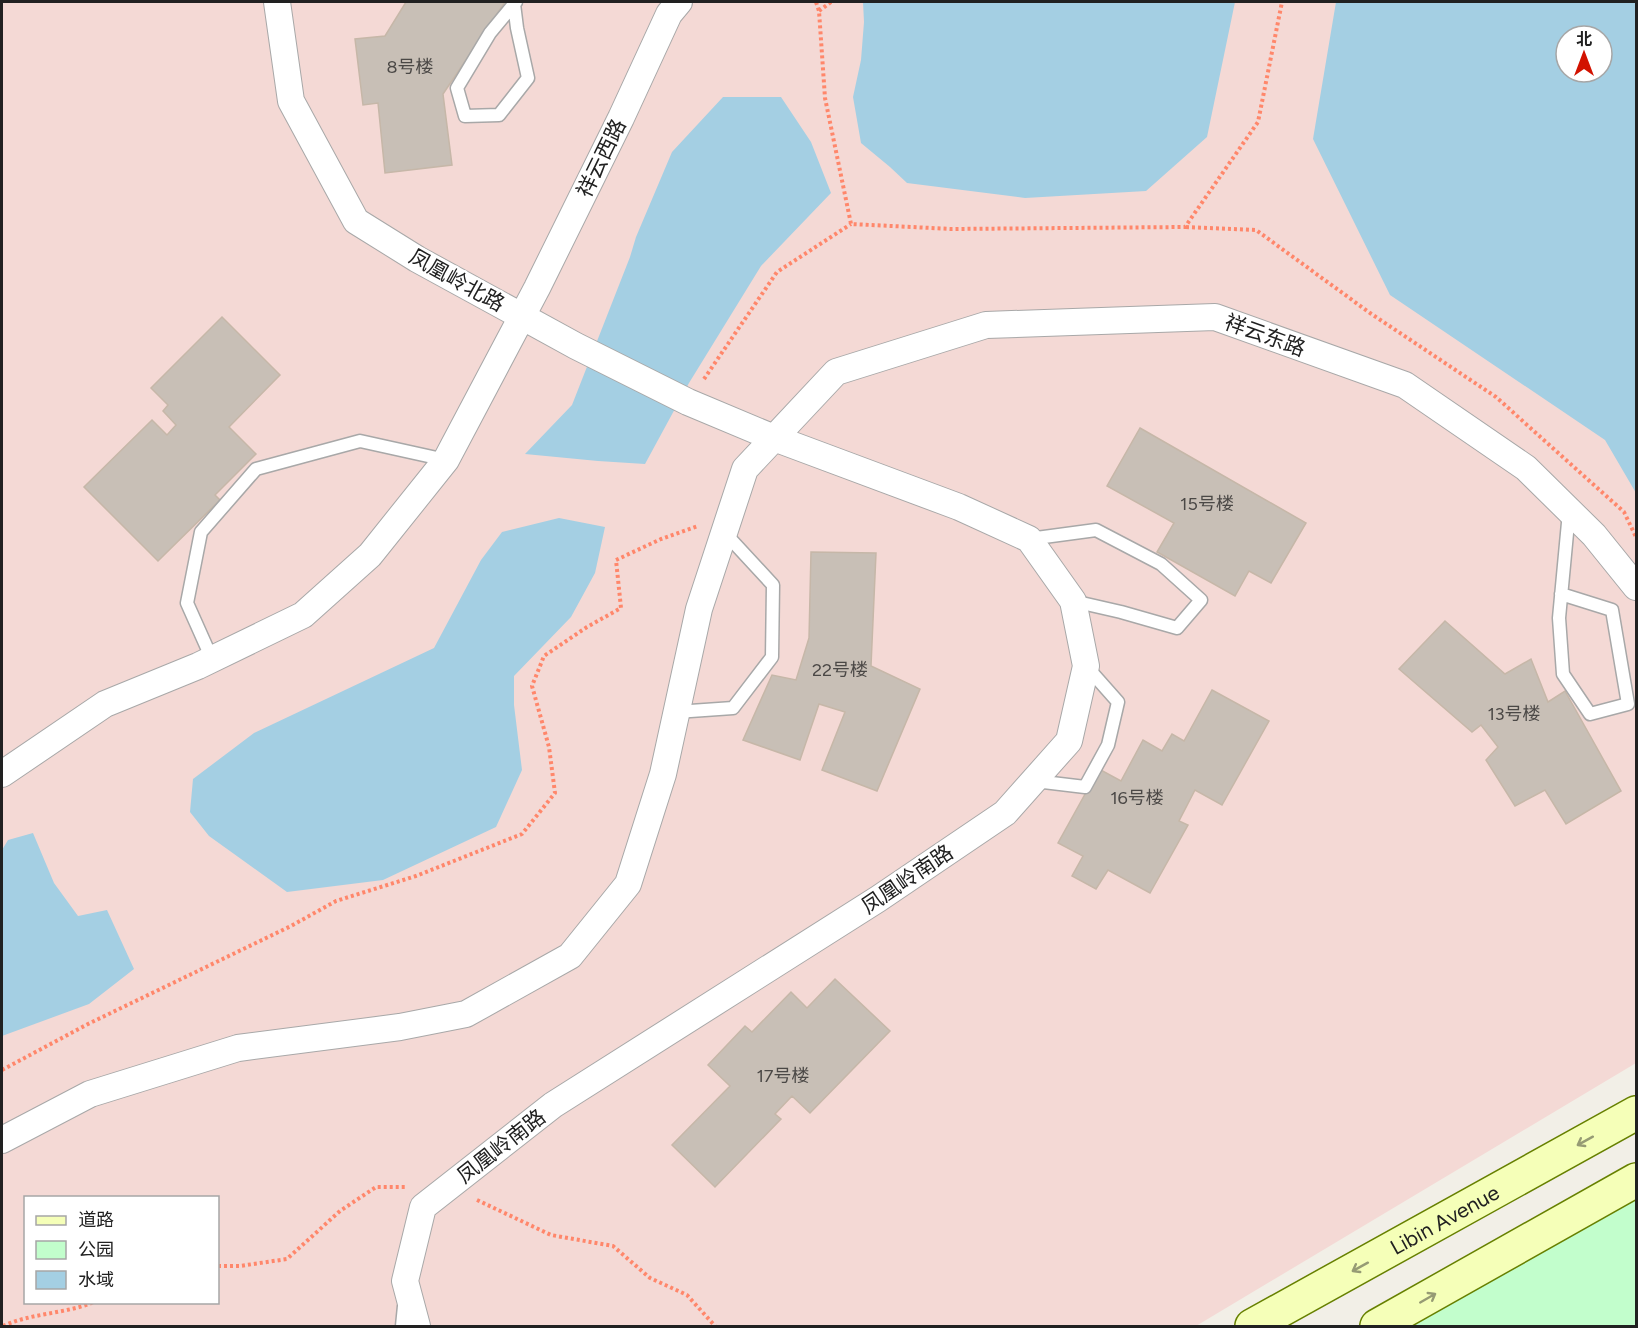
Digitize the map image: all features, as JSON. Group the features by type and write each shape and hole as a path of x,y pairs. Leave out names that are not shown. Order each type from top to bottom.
{"main road":[{"name":"Libin Avenue","path":"1252,1326 1636,1113"},
{"path":"1377,1326 1636,1180"}],"street":[{"name":"凤凰岭北路","path":"277,2 291,101 356,221 417,259 576,346 688,402 774,438"},
{"name":"祥云西路","path":"2,774 105,704 212,659 303,615 370,555 446,460 522,316 621,118 669,14 679,2"},
{"name":"祥云东路","path":"2,1140 90,1094 238,1048 400,1027 466,1014 570,956 628,884 663,774 699,609 745,470 836,372 986,325 1215,317 1405,385 1526,468 1594,535 1636,587"},
{"name":"凤凰岭南路","path":"417,1326 405,1281 423,1207 553,1105 878,899 1005,813 1069,741 1086,666 1073,602 1029,540 959,507 774,438"}],"lane":[{"path":"515,3 517,28 528,78 499,115 465,116 457,88 490,33 515,3"},
{"path":"212,659 188,603 201,532 256,470 360,441 446,460"},
{"path":"1561,594 1612,610 1628,704 1590,714 1563,674 1559,618 1561,594 1569,510"},
{"path":"676,712 733,708 772,657 773,585 727,523"},
{"path":"1029,540 1096,530 1161,564 1201,600 1177,628 1121,612 1073,602"},
{"path":"1034,781 1084,787 1108,745 1118,702 1086,666"},
{"path":"402,1326 405,1281"}],"path":[{"path":"816,2 819,11 825,98 851,224"},
{"path":"819,11 831,2"},
{"path":"1185,227 1258,122 1282,2"},
{"path":"688,402 777,272 851,224 952,229 1185,227 1256,230 1370,313 1496,397 1624,512 1636,537"},
{"path":"2,1070 88,1024 291,926 336,901 416,876 522,834 555,793 549,747 532,686 544,656 587,627 621,608 616,560 661,540 727,523"},
{"path":"219,1266 240,1266 287,1259 339,1211 376,1187 448,1187 551,1235 614,1246 650,1278 687,1295 715,1326"},
{"path":"3,1326 16,1320 78,1309 89,1304"}],"shaded area":[{"path":"2,2 1636,2 1636,1063 1196,1326 2,1326"}],"green space":[{"path":"1636,1180 1636,1326 1377,1326"}],"water":[{"path":"863,2 1235,2 1207,137 1146,191 1025,198 907,183 861,143 853,97 861,60"},
{"path":"1336,2 1636,2 1636,493 1605,440 1390,295 1313,139"},
{"path":"723,97 781,97 811,142 831,193 761,266 689,383 645,464 525,454 572,405 636,237 672,152"},
{"path":"559,518 605,527 595,573 571,617 514,676 514,705 522,770 496,827 383,880 287,892 209,836 190,812 193,779 254,733 434,648 481,560 502,532"},
{"path":"33,833 54,883 78,916 107,910 134,969 89,1004 2,1036 2,850 8,840"}],"building":[{"path":"406,2 505,2 443,94 452,165 385,173 378,103 363,105 355,39 385,36"},
{"path":"222,317 280,375 229,427 256,454 215,495 220,500 158,561 84,487 152,420 167,435 176,425 163,411 168,405 151,388"},
{"path":"1140,428 1306,523 1271,583 1249,571 1235,596 1157,552 1174,523 1107,486"},
{"path":"811,552 876,553 871,666 920,689 877,791 822,770 845,712 819,704 800,760 743,740 772,675 796,680 809,638"},
{"path":"1445,621 1505,674 1531,659 1548,702 1565,691 1621,791 1566,824 1545,790 1515,806 1486,760 1498,747 1481,725 1472,732 1399,669"},
{"path":"1212,690 1269,721 1222,805 1195,790 1179,821 1188,825 1150,893 1108,870 1096,889 1072,876 1083,856 1058,843 1099,769 1121,781 1143,740 1162,751 1172,734 1184,741"},
{"path":"835,979 890,1031 810,1113 792,1096 775,1114 781,1119 715,1187 672,1145 730,1086 708,1065 745,1026 752,1032 791,992 807,1008"}]}
